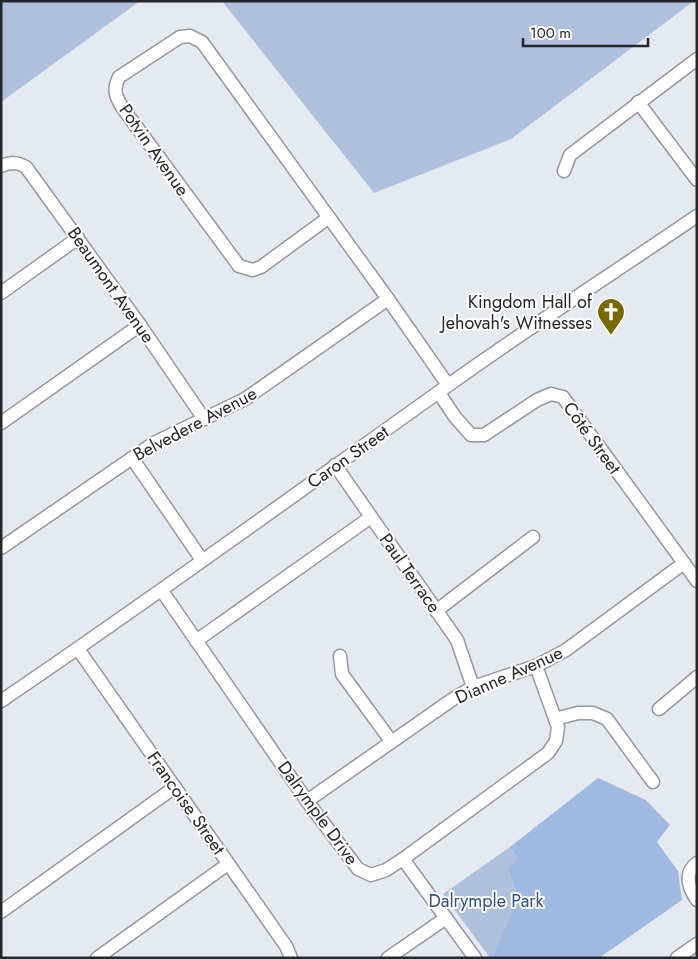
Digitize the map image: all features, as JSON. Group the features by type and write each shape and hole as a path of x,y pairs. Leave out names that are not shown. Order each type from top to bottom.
{"street":[{"name":"Potvin Avenue","path":"328,218 261,267 253,270 239,266 122,107 115,94 119,77 180,37 190,36 202,42 388,299 443,389"},
{"path":"564,171 570,155 697,59"},
{"path":"638,102 697,180"},
{"name":"Beaumont Avenue","path":"5,164 18,163 26,167 140,325 204,419"},
{"name":"Caron Street","path":"1,701 162,591 202,560 443,389 697,216"},
{"path":"1,293 78,238"},
{"name":"Belvedere Avenue","path":"1,548 154,443 246,400 388,299"},
{"path":"1,423 140,325"},
{"name":"Côté Street","path":"443,389 455,417 471,435 484,435 537,400 551,394 563,397 697,581"},
{"path":"132,458 202,560"},
{"name":"Paul Terrace","path":"335,465 457,640 473,687"},
{"path":"196,640 371,517"},
{"path":"436,611 533,537"},
{"name":"Dianne Avenue","path":"307,801 391,741 473,687 536,666 566,650 684,563"},
{"name":"Dalrymple Drive","path":"162,591 307,801 358,869 371,875 386,870 403,859 548,753 556,741 558,727 536,666"},
{"name":"Francoise Street","path":"78,649 286,946 291,958"},
{"path":"340,656 342,674 391,741"},
{"path":"659,709 694,684"},
{"path":"555,719 593,713 607,719 653,782"},
{"path":"1,912 175,787"},
{"path":"403,859 475,958"},
{"path":"697,863 690,873 688,884 697,900"},
{"path":"97,958 228,864"},
{"path":"388,958 446,918"},
{"path":"677,958 697,944"}],"green space":[{"path":"1,1 140,1 1,102"},
{"path":"222,1 694,1 511,139 374,193"},
{"name":"Dalrymple Park","path":"510,847 517,858 508,868 518,900 492,958 490,958 443,894"}],"shaded area":[{"path":"598,778 646,800 670,825 657,842 678,871 682,900 599,958 492,958 518,900 508,868 517,858 510,847"}],"place":[{"name":"Kingdom Hall of Jehovah's Witnesses","path":"611,336"}]}
